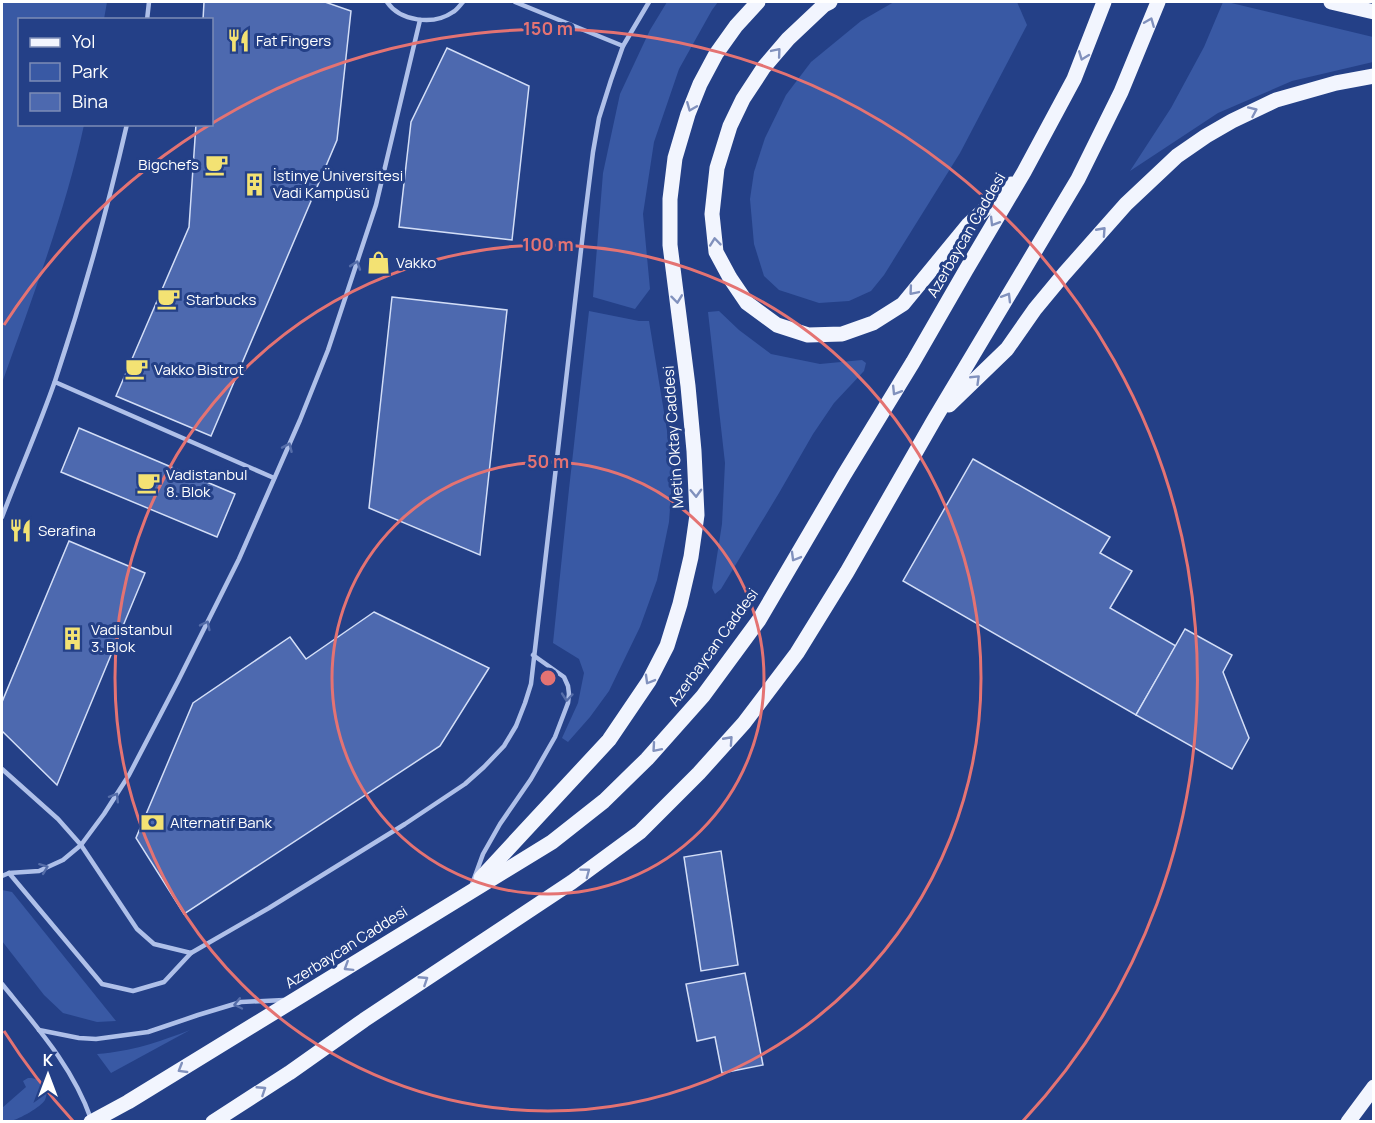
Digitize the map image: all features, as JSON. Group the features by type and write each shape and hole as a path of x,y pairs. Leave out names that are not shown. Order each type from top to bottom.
{"main road":[{"name":"Metin Oktay Caddesi","path":"469,892 609,740 650,681 667,646 691,557 697,515 688,386 670,245 670,199 675,158 688,114 700,84 716,54 736,26 759,2"},
{"path":"830,2 788,39 764,67 742,99 730,126 717,168 712,214 716,252 747,303 777,324 808,335 842,334 873,323 903,304 968,225 1024,172"},
{"name":"Azerbaycan Caddesi","path":"92,1121 128,1102 552,842 604,801 647,759 703,696 759,620 914,363 1024,172 1074,79 1104,2"},
{"path":"213,1122 289,1074 364,1020 572,882 640,832 744,723 797,653 847,572 934,420 1078,179 1121,92 1158,2"},
{"path":"1331,2 1374,12"},
{"path":"934,420 1007,349 1035,309 1096,237 1126,204 1177,156 1232,121 1276,100 1336,83 1374,76"},
{"path":"1348,1122 1374,1087"}],"lane":[{"path":"147,18 149,2"},
{"path":"387,2 404,16 420,20 437,19 453,12 463,2"},
{"path":"515,2 623,46"},
{"path":"9,873 102,984 133,991 164,982 191,953 405,824 465,784 504,746 516,726 531,684 593,152 599,118 623,46 649,2"},
{"path":"2,876 9,873 39,871 63,860 81,845 129,776 234,569 300,420 328,350 376,205 420,20"},
{"path":"2,517 55,382 77,312 127,126"},
{"path":"55,382 274,478"},
{"path":"469,892 483,854 550,746 568,703 568,686 564,677 533,655"},
{"path":"2,769 58,819 81,845 137,929 154,944 191,953"},
{"path":"2,984 39,1030 75,1081 92,1121"},
{"path":"39,1030 96,1039 148,1032 241,1002 296,999"}],"green space":[{"path":"2,2 107,2 104,18 18,18 18,126 84,126 58,223 2,383"},
{"path":"667,2 718,2 679,69 654,142 643,214 650,289 635,309 593,297 603,173 620,94 650,30"},
{"path":"894,2 1017,2 1027,25 960,153 884,275 871,291 849,301 819,303 779,290 764,276 754,244 750,199 754,172 765,138 786,95 811,62 861,21"},
{"path":"1223,2 1373,37 1373,62 1292,81 1218,113 1130,171 1171,108 1204,47"},
{"path":"589,311 649,321 673,467 669,522 657,580 640,627 609,691 568,742 562,738 578,703 584,673 579,659 553,643"},
{"path":"719,311 739,330 771,354 820,364 862,360 866,363 864,371 834,403 813,434 721,589 715,594 712,588 722,524 725,463 708,312"},
{"path":"2,890 12,892 116,1021 97,1022 63,1013 44,995 2,941"},
{"path":"190,1030 111,1073 97,1054 144,1046"},
{"path":"28,1078 36,1079 43,1084 46,1091 45,1100 19,1118 2,1121 2,1108 26,1087 23,1081"}],"building":[{"name":"İstinye Üniversitesi Vadi Kampüsü","path":"204,2 325,2 351,11 337,140 211,436 116,396 189,227 196,126 213,126 213,18 203,18"},
{"path":"447,48 529,86 512,240 399,227 411,122"},
{"path":"392,297 507,310 480,555 369,508"},
{"name":"Vadistanbul 8. Blok","path":"79,428 235,494 217,537 61,472"},
{"path":"973,459 1110,537 1100,553 1132,571 1110,608 1176,646 1136,715 903,581"},
{"name":"Vadistanbul 3. Blok","path":"69,541 145,573 57,785 2,731 2,702"},
{"path":"374,612 489,668 440,746 184,914 136,838 193,703 290,637 306,659"},
{"path":"1185,629 1232,655 1223,672 1249,738 1232,769 1136,715"},
{"path":"721,851 738,965 701,971 684,857"},
{"path":"745,973 763,1065 722,1073 715,1037 697,1041 686,984"}],"place":[{"name":"Fat Fingers","path":"238,40"},
{"name":"Bigchefs","path":"217,164"},
{"name":"İstinye Üniversitesi Vadi Kampüsü","path":"255,184"},
{"name":"Vakko","path":"378,262"},
{"name":"Starbucks","path":"168,299"},
{"name":"Vakko Bistrot","path":"136,369"},
{"name":"Vadistanbul 8. Blok","path":"148,483"},
{"name":"Serafina","path":"20,530"},
{"name":"Vadistanbul 3. Blok","path":"73,638"},
{"name":"Alternatif Bank","path":"152,822"}]}
